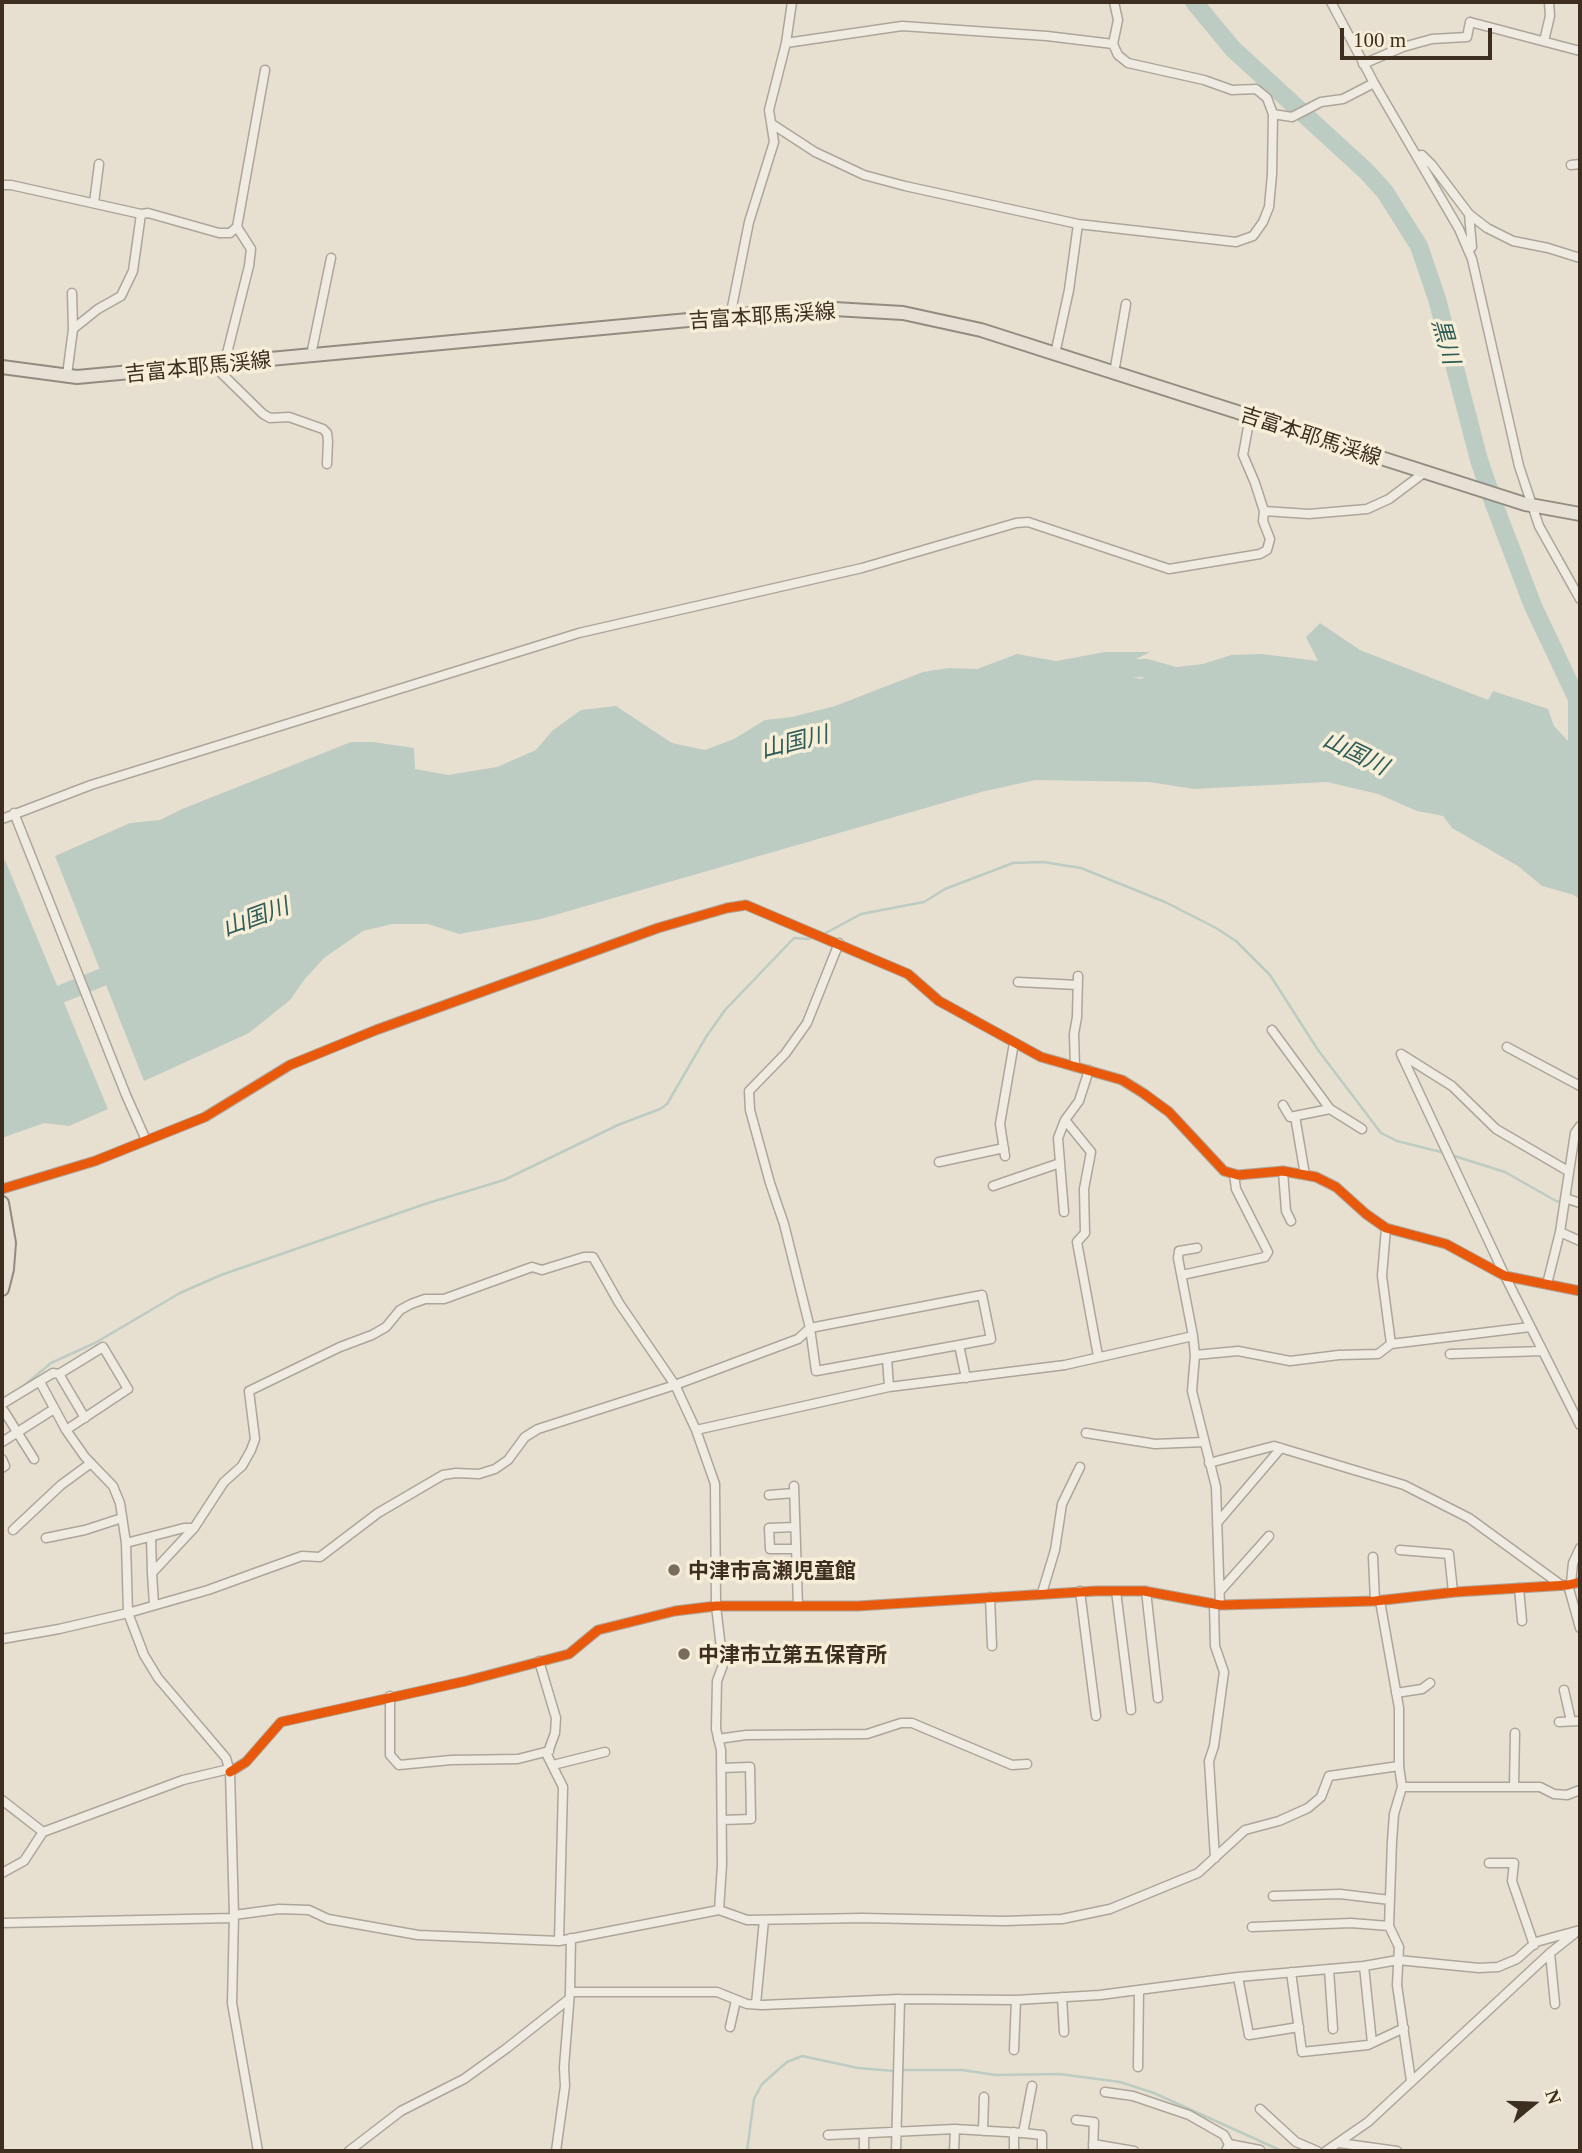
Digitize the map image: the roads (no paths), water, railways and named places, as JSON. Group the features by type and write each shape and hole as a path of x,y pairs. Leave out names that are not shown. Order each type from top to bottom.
{"main road":[{"name":"吉富本耶馬渓線","path":"2,367 68,375 104,375 817,308 903,313 963,325 1476,488 1529,504 1580,514"},
{"path":"2,1203 9,1242 2,1289"}],"street":[{"path":"730,317 749,222 774,142 769,110 786,43 792,2"},
{"path":"772,124 815,152 864,175 962,200 1078,224 1236,242 1247,240 1258,230 1269,207 1273,114 1268,98 1256,89 1232,90 1205,80 1128,63 1118,55 1112,44 1118,20 1114,2"},
{"path":"1331,2 1363,64 1459,229 1468,250 1529,504 1580,599"},
{"path":"1545,41 1550,16 1549,2"},
{"path":"1363,64 1403,47 1432,39 1467,37 1470,22 1580,51"},
{"path":"786,43 902,26 1047,36 1112,44"},
{"path":"2,185 141,214 148,213 219,233 230,233 237,227 265,70"},
{"path":"1273,114 1292,117 1321,102 1343,99 1374,83"},
{"path":"1417,156 1422,155 1432,165 1469,214 1487,228 1513,241 1580,258"},
{"path":"94,203 99,164"},
{"path":"73,329 98,309 121,296 133,271 141,214"},
{"path":"1468,250 1472,247 1469,214"},
{"path":"1055,354 1069,290 1078,224"},
{"path":"225,362 251,249 237,227"},
{"path":"311,355 331,258"},
{"path":"68,375 73,329 72,293"},
{"path":"1114,373 1126,304"},
{"path":"211,363 263,414 270,418 289,417 323,429 327,433 328,441 327,464"},
{"path":"2,819 92,785 579,633 862,568 1016,523 1028,522 1169,569 1260,554 1267,550 1270,539 1263,521 1264,511 1255,483 1242,455 1250,416"},
{"path":"1264,511 1309,514 1367,509 1389,499 1425,472"},
{"path":"14,813 146,1140"},
{"path":"2,1189 95,1161 205,1117 289,1065 376,1030 659,928 746,905 908,974 939,1001 1041,1057 1122,1080 1169,1112 1224,1171 1234,1174 1283,1171 1316,1177 1336,1187 1386,1228 1446,1244 1505,1276 1580,1290"},
{"path":"2,1639 128,1613 208,1590 302,1556 320,1557 378,1513 443,1475 480,1474 495,1469 508,1460 525,1437 538,1429 675,1385 798,1339 810,1328 982,1295 991,1339 816,1371 810,1328 785,1224 750,1110 750,1091 785,1054 807,1023 839,943"},
{"path":"1018,982 1078,980 1074,1034 1075,1067"},
{"path":"1272,1030 1330,1109 1362,1129"},
{"path":"939,1162 1005,1152 1000,1124 1014,1043"},
{"path":"1507,1047 1580,1086"},
{"path":"1568,1171 1496,1129 1452,1086 1401,1054 1505,1276 1580,1425"},
{"path":"1063,1212 1058,1138 1065,1120 1079,1101 1089,1070"},
{"path":"1283,1105 1290,1116 1330,1109"},
{"path":"1296,1116 1305,1175"},
{"path":"1065,1120 1091,1152 1084,1189 1084,1233 1077,1242 1098,1356"},
{"path":"1547,1284 1560,1232 1575,1133 1580,1126"},
{"path":"993,1186 1060,1163"},
{"path":"1283,1171 1286,1211 1291,1221"},
{"path":"1182,1275 1265,1257 1268,1252 1236,1189 1234,1174"},
{"path":"1564,1198 1580,1203"},
{"path":"1386,1228 1382,1276 1391,1345"},
{"path":"1560,1232 1580,1241"},
{"path":"1197,1248 1179,1251 1195,1355 1192,1391 1216,1487 1220,1591 1215,1646 1224,1672 1214,1746 1209,1761 1215,1858"},
{"path":"152,1573 194,1528 223,1482 242,1466 251,1450 255,1439 249,1391 340,1347 372,1335 386,1327 400,1310 411,1304 425,1299 443,1299 532,1267 542,1270 584,1257 593,1257 619,1303 675,1385 696,1430 715,1484 716,1606 723,1665 717,1681 716,1729 721,1769 722,1820 719,1910"},
{"path":"1195,1355 1238,1351 1290,1361 1378,1354 1391,1345 1530,1327"},
{"path":"696,1430 889,1387 1065,1365 1193,1336"},
{"path":"959,1345 966,1378"},
{"path":"34,1459 3,1407 54,1373 59,1374 103,1347 128,1389 66,1430"},
{"path":"1450,1354 1543,1351"},
{"path":"887,1358 889,1387"},
{"path":"59,1374 85,1418"},
{"path":"40,1382 66,1430 113,1486 126,1543 128,1613 144,1655 158,1678 226,1758 230,1770 234,1917 232,2003 258,2151"},
{"path":"2,1442 54,1409"},
{"path":"1087,1433 1155,1444 1203,1442"},
{"path":"1209,1463 1274,1446 1404,1485 1469,1518 1570,1584"},
{"path":"1217,1523 1281,1448"},
{"path":"2,1460 5,1466 2,1468"},
{"path":"13,1530 61,1485 91,1463"},
{"path":"1042,1593 1055,1550 1062,1504 1080,1467"},
{"path":"769,1495 794,1490 798,1606"},
{"path":"46,1538 85,1530 122,1518"},
{"path":"795,1527 769,1528 770,1549 796,1549"},
{"path":"126,1543 184,1528 194,1528"},
{"path":"1220,1591 1269,1536"},
{"path":"150,1537 154,1605"},
{"path":"1580,1548 1573,1563 1570,1584 1580,1624"},
{"path":"1400,1550 1449,1554 1453,1592"},
{"path":"1373,1557 1378,1601 1399,1708 1399,1766 1402,1787 1392,1841 1390,1926 1399,1947 1397,1985 1411,2081"},
{"path":"2,1873 24,1861 43,1832 183,1780 230,1770 246,1762 281,1722 466,1681 569,1654 598,1630 675,1611 716,1606 858,1606 1080,1591 1146,1591 1217,1604 1378,1601 1453,1592 1570,1584"},
{"path":"1519,1588 1522,1621"},
{"path":"1080,1591 1096,1716"},
{"path":"1116,1591 1130,1710"},
{"path":"1146,1591 1157,1698"},
{"path":"990,1597 992,1646"},
{"path":"539,1661 556,1718 555,1733 547,1755 563,1787 559,1941"},
{"path":"1396,1693 1422,1689 1430,1684"},
{"path":"1559,1722 1576,1721 1564,1690"},
{"path":"390,1696 390,1755 399,1765 451,1760 519,1759 549,1751"},
{"path":"718,1739 746,1735 867,1734 901,1723 912,1723 1012,1765 1027,1764"},
{"path":"1514,1787 1515,1733"},
{"path":"553,1765 605,1752"},
{"path":"2,1923 234,1917 279,1909 309,1910 328,1919 418,1935 559,1941 719,1910 747,1920 1062,1919 1110,1909 1161,1890 1198,1872 1245,1830 1279,1821 1308,1808 1321,1797 1329,1776 1399,1766"},
{"path":"721,1769 750,1767 751,1819 722,1820"},
{"path":"1402,1787 1540,1787 1554,1794 1567,1795 1580,1790"},
{"path":"2,1800 43,1832"},
{"path":"1489,1863 1514,1863 1512,1881 1534,1945"},
{"path":"1273,1896 1340,1894 1390,1900"},
{"path":"756,2004 764,1920"},
{"path":"1252,1927 1351,1923 1390,1926"},
{"path":"349,2151 401,2111 464,2079 507,2048 570,1995 717,1992 756,2004 900,1998 1016,2000 1139,1990 1398,1960 1479,1968 1498,1967 1517,1959 1534,1945 1579,1931"},
{"path":"1326,2151 1368,2122 1550,1954 1579,1931"},
{"path":"556,2151 565,2086 571,1938"},
{"path":"1550,1954 1555,2004"},
{"path":"1364,1966 1372,2043"},
{"path":"1329,1969 1334,2029"},
{"path":"1291,1972 1302,2052 1372,2043 1404,2028"},
{"path":"1238,1978 1249,2035 1299,2027"},
{"path":"1138,2067 1139,1990"},
{"path":"1062,1997 1065,2032"},
{"path":"896,2151 900,1998"},
{"path":"730,2027 736,2000"},
{"path":"1014,2050 1016,2000"},
{"path":"1014,2151 1032,2086"},
{"path":"1105,2092 1133,2096 1189,2115 1224,2135 1228,2148 1259,2150"},
{"path":"983,2131 984,2097"},
{"path":"1260,2109 1296,2142 1317,2151"},
{"path":"1076,2120 1094,2122 1093,2147 1134,2151"},
{"path":"954,2151 955,2129"},
{"path":"828,2135 955,2129 1018,2132 1042,2135 1042,2151"},
{"path":"864,2134 864,2151"},
{"path":"1339,2143 1397,2151"}],"water":[{"path":"1320,623 1360,650 1488,700 1493,691 1548,709 1554,726 1568,741 1580,745 1580,900 1574,895 1542,886 1518,866 1452,828 1443,816 1417,811 1378,794 1327,782 1194,789 1149,782 1035,780 981,792 541,919 459,934 428,924 392,924 363,931 324,958 290,1000 249,1033 144,1081 55,856 130,823 160,820 351,742 414,748 415,769 448,775 497,767 536,750 552,731 581,710 616,706 672,743 705,750 734,739 765,720 792,717 835,706 923,672 949,668 977,669 1017,654 1056,661 1105,652 1150,652 1112,671 1140,679 1177,667 1203,664 1231,655 1262,654 1318,661 1306,637"},
{"path":"5,860 108,1109 69,1126 44,1123 2,1138 2,862"}],"waterway":[{"name":"黒川","path":"1194,2 1233,49 1367,172 1385,192 1419,246 1437,299 1479,460 1494,504 1533,606 1577,699 1577,747 1580,749"},
{"name":"山国川","path":"1096,669 1146,668 1182,678"},
{"path":"824,934 861,914 924,902 945,889 1013,863 1043,862 1081,868 1165,902 1236,941 1270,975 1318,1050 1381,1133 1397,1141 1445,1153"},
{"path":"20,1389 51,1363 95,1343 180,1293 221,1275 425,1204 504,1180 618,1125 660,1109 667,1104 725,1010 794,938 814,937"},
{"name":"山国川","path":"2,1018 125,968"},
{"path":"1451,1155 1505,1172 1556,1201 1580,1207"},
{"path":"747,2151 754,2099 762,2084 787,2062 802,2056 858,2068 894,2071"},
{"path":"901,2070 962,2070 996,2075 1059,2074 1120,2082 1154,2093 1282,2151"}],"place":[{"name":"中津市高瀬児童館","path":"674,1570"},
{"name":"中津市立第五保育所","path":"684,1654"}]}
